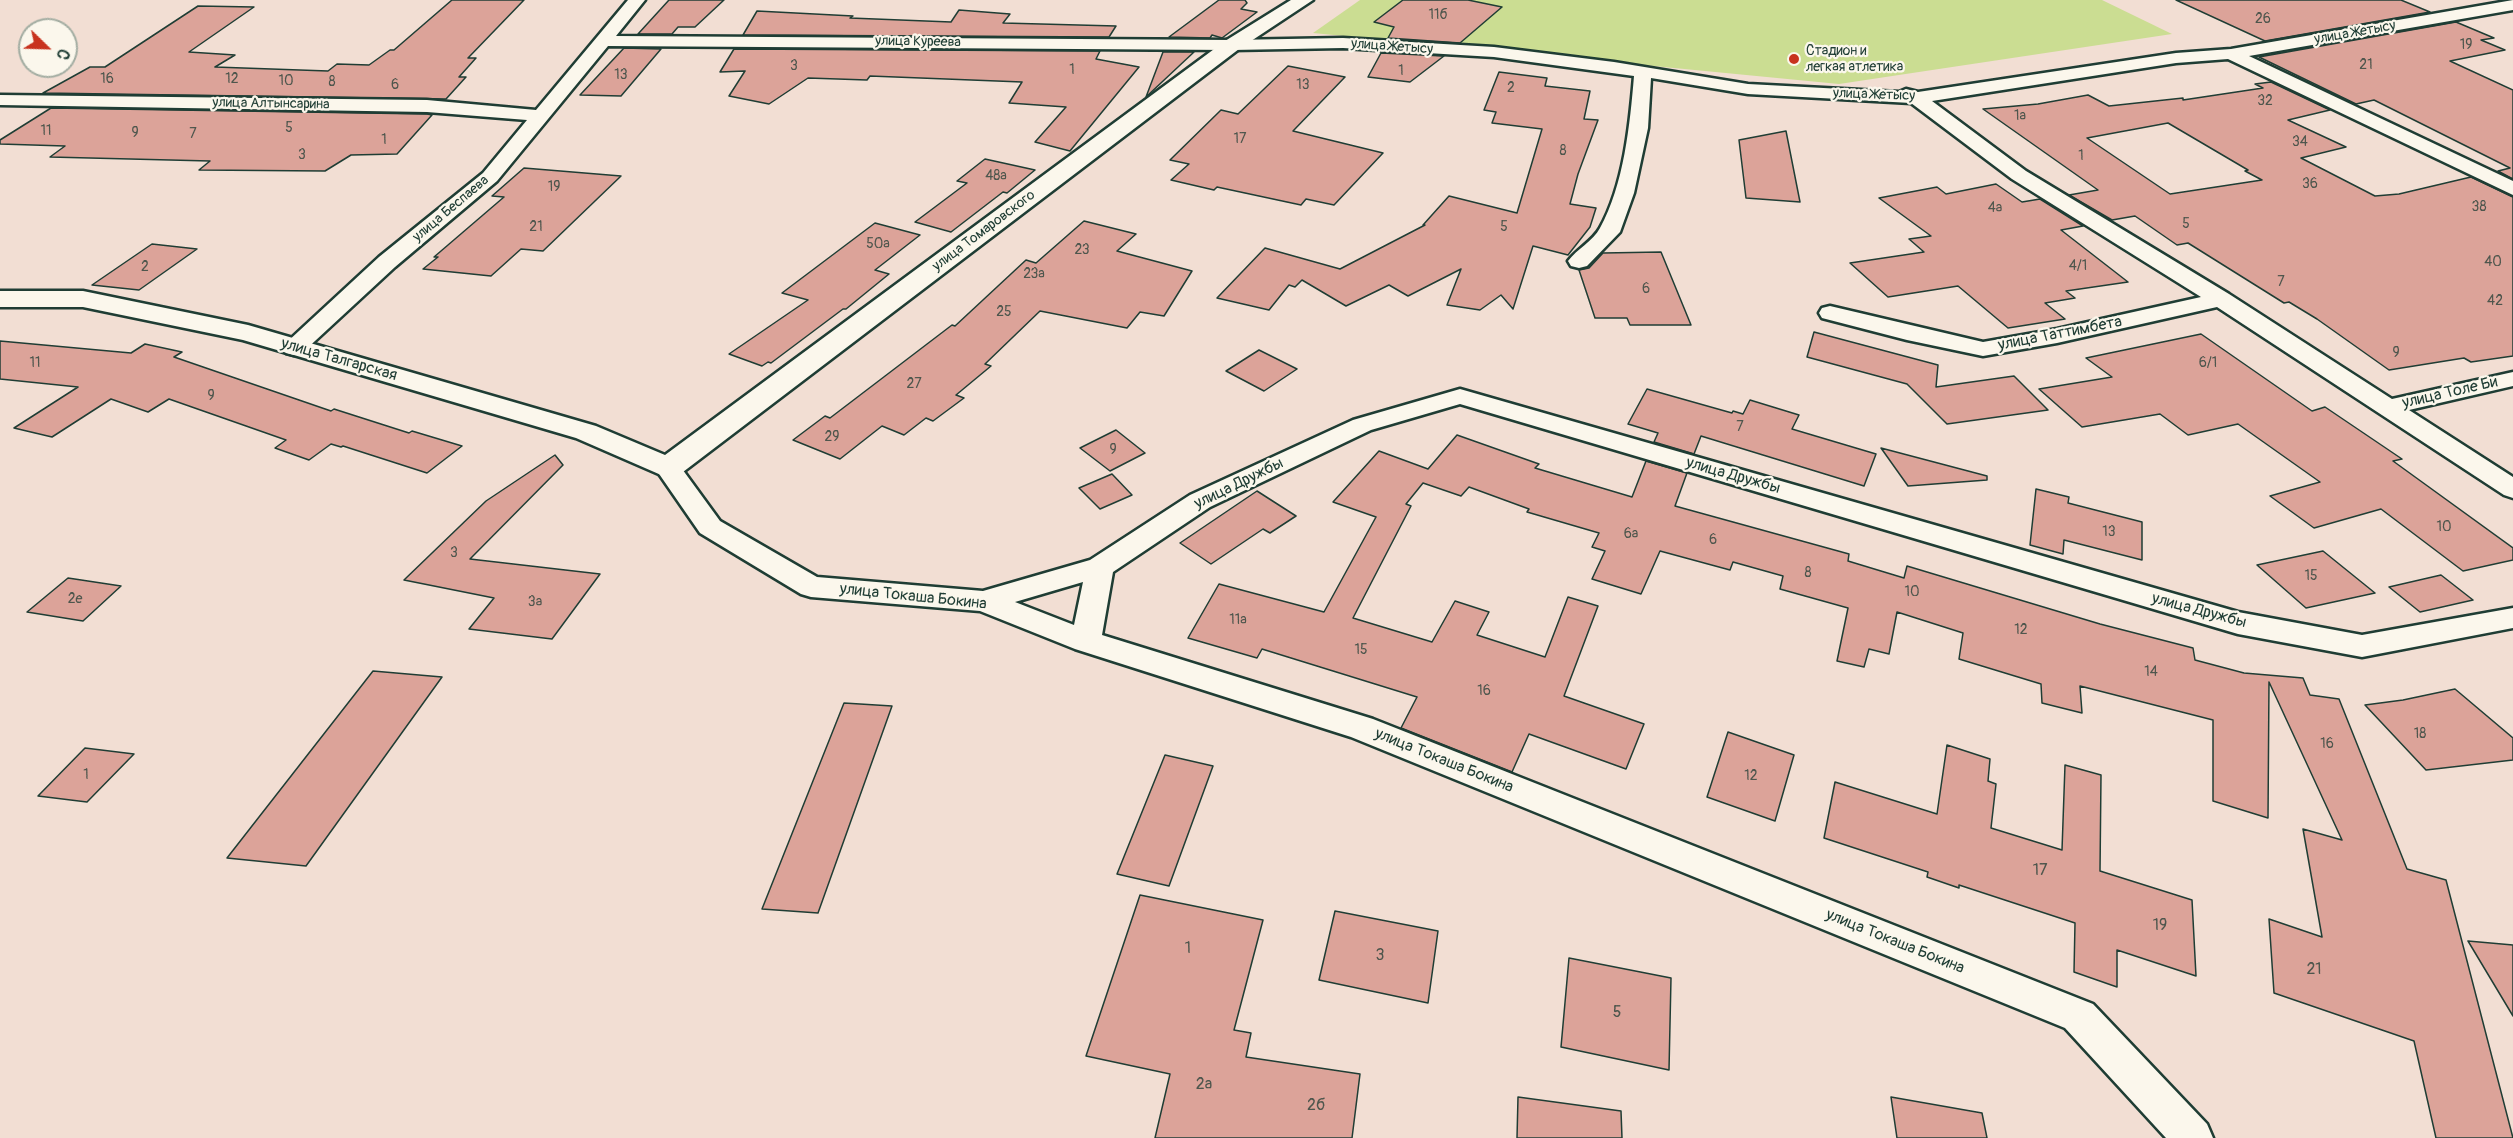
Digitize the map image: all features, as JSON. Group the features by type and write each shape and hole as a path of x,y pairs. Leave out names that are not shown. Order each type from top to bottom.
{"street":[{"name":"улица Беспаева","path":"294,348 387,262 490,177 637,0"},
{"name":"улица Томаровского","path":"668,468 1232,45 1304,0"},
{"path":"2444,0 2503,25"},
{"name":"улица Жетысу","path":"1232,45 1343,44 1494,52 1748,89 1906,94 2176,58 2231,54 2513,5"},
{"name":"улица Куреева","path":"604,41 1232,45"},
{"path":"2231,54 2513,189"},
{"path":"1579,261 1609,232 1624,193 1639,128 1643,72"},
{"path":"1906,94 2019,175 2221,300 2513,489"},
{"name":"улица Алтынсарина","path":"0,100 427,106 542,116"},
{"name":"улица Талгарская","path":"0,299 83,299 248,333 586,432 668,468"},
{"name":"улица Таттимбета","path":"1830,313 1907,333 1983,349 2057,336 2221,300"},
{"name":"улица Толе Би","path":"2387,408 2513,379"},
{"name":"улица Дружбы","path":"983,601 1100,567 1200,501 1362,425 1460,396 2238,623 2362,646 2513,618"},
{"name":"улица Токаша Бокина","path":"668,468 710,526 811,588 983,601 1086,641 1362,728 2079,1016 2193,1138"},
{"path":"1086,641 1100,567"}],"green space":[{"name":"Стадион и легкая атлетика","path":"1360,0 2102,0 2172,34 1839,84 1313,33"}],"building":[{"path":"452,0 524,0 468,58 476,58 459,77 466,77 446,99 43,93 70,78 78,78 78,74 90,67 105,67 198,6 254,7 189,52 235,55 215,67 328,71 337,64 369,65 390,50 394,50"},
{"path":"669,0 724,0 695,27 678,27 672,34 638,34"},
{"path":"1219,0 1245,0 1247,3 1241,9 1257,12 1222,38 1212,35 1210,38 1169,37"},
{"path":"1403,0 1468,0 1502,7 1460,43 1388,38 1394,27 1374,22"},
{"path":"2176,0 2401,0 2430,12 2265,41"},
{"path":"959,10 1010,14 1003,23 1116,26 1109,37 743,35 757,11 951,22"},
{"path":"2456,22 2494,38 2481,40 2505,50 2450,61 2513,90 2513,179 2498,171 2510,168 2374,100 2356,104 2259,57"},
{"path":"624,48 661,49 621,96 580,95"},
{"path":"734,49 1100,51 1096,59 1139,67 1070,151 1035,142 1066,107 1009,103 1022,82 870,76 867,80 808,78 769,104 729,96 745,71 720,72"},
{"path":"1163,52 1194,52 1146,97"},
{"path":"1381,53 1444,56 1410,82 1368,77"},
{"path":"1288,66 1345,77 1293,131 1383,153 1334,205 1306,199 1301,205 1217,187 1214,190 1171,180 1189,164 1170,160 1221,110 1238,114"},
{"path":"1499,72 1547,78 1545,86 1590,91 1584,119 1598,120 1578,174 1570,204 1596,208 1590,227 1568,255 1533,246 1513,309 1501,295 1480,310 1447,305 1461,269 1408,296 1389,285 1346,306 1302,280 1295,287 1289,285 1269,310 1217,298 1265,248 1340,269 1425,225 1423,225 1449,196 1517,213 1542,129 1492,123 1496,112 1484,110"},
{"path":"2271,82 2330,110 2288,120 2346,147 2301,158 2375,196 2399,194 2471,177 2513,197 2513,356 2471,362 2464,358 2389,370 2317,319 2289,302 2284,303 2188,243 2177,245 2135,216 2112,220 2069,195 2098,190 1983,109 2038,104 2088,95 2109,106 2183,98 2183,100 2263,88 2255,84","holes":["2168,123 2248,170 2245,171 2262,180 2170,194 2087,138"]},
{"path":"51,108 432,115 397,154 351,155 325,171 199,170 210,161 50,157 65,146 0,144 0,140"},
{"path":"1786,131 1800,202 1746,198 1739,140"},
{"path":"985,159 1035,170 1007,193 1003,192 951,232 915,222 967,183 957,181"},
{"path":"524,168 621,176 543,251 521,249 491,276 423,269 504,197 492,196"},
{"path":"1996,184 2022,202 2040,199 2083,226 2061,230 2128,282 2066,291 2075,298 2045,303 2065,319 2008,328 1958,286 1888,297 1850,263 1924,252 1909,239 1931,236 1879,198 1937,187 1946,194"},
{"path":"1084,221 1136,234 1117,251 1192,271 1164,316 1140,312 1127,328 1040,311 985,364 991,366 956,395 964,398 933,421 926,418 904,435 882,426 840,459 793,440 825,416 830,418 952,325 955,326 1026,260 1036,263"},
{"path":"875,223 920,235 875,270 889,274 846,309 771,363 768,362 762,366 729,354 808,300 782,293"},
{"path":"152,244 197,249 139,290 92,285"},
{"path":"1661,252 1691,325 1630,325 1627,318 1595,318 1579,270 1589,268 1603,253"},
{"path":"1814,332 1938,365 1936,387 2014,376 2048,410 1947,424 1907,384 1807,357"},
{"path":"2201,334 2312,411 2325,407 2402,459 2393,461 2513,548 2513,560 2463,571 2381,509 2314,528 2270,496 2320,482 2238,424 2188,435 2160,414 2082,427 2039,389 2112,377 2086,358"},
{"path":"0,341 131,353 145,344 182,352 174,357 331,411 334,409 409,433 412,431 462,446 427,473 331,444 309,460 275,448 286,440 169,399 148,412 111,399 52,437 14,428 78,387 0,379"},
{"path":"1259,350 1297,369 1264,391 1226,371"},
{"path":"1647,389 1732,413 1733,411 1743,414 1750,400 1799,415 1792,429 1876,454 1864,486 1701,436 1694,454 1654,442 1658,433 1628,424"},
{"path":"1116,430 1145,453 1110,471 1080,448"},
{"path":"1457,435 1539,464 1535,468 1632,497 1646,461 1687,473 1675,506 1849,554 1848,561 1904,578 1907,566 2100,624 2193,648 2195,660 2244,673 2303,678 2310,695 2339,699 2407,869 2446,880 2513,1138 2436,1138 2414,1041 2274,993 2269,919 2322,937 2303,829 2342,840 2269,682 2268,818 2213,801 2213,720 2080,686 2082,713 2042,703 2041,684 1959,659 1963,633 1897,612 1889,654 1869,649 1864,667 1837,661 1848,608 1780,589 1783,576 1733,562 1730,570 1660,551 1641,594 1592,579 1605,551 1592,547 1599,533 1527,512 1529,509 1469,487 1461,496 1423,483 1406,504 1411,506 1353,618 1432,642 1455,601 1489,612 1477,635 1545,657 1568,597 1598,606 1564,696 1644,724 1626,769 1529,734 1512,772 1401,728 1417,697 1262,649 1257,658 1188,638 1219,584 1324,612 1376,517 1333,502 1379,451 1428,469"},
{"path":"1881,448 1987,476 1987,480 1908,486"},
{"path":"555,455 563,465 470,559 600,574 552,639 469,629 494,598 404,580 486,501"},
{"path":"1112,474 1132,495 1100,509 1079,488"},
{"path":"2036,489 2069,497 2068,503 2142,522 2142,560 2064,540 2063,554 2030,545"},
{"path":"1257,491 1296,516 1270,533 1263,529 1211,564 1180,543"},
{"path":"2323,551 2375,593 2306,608 2257,565"},
{"path":"2441,575 2473,600 2420,612 2389,587"},
{"path":"68,578 121,586 83,621 27,612"},
{"path":"373,671 442,677 306,866 227,858"},
{"path":"2455,689 2513,738 2513,760 2426,770 2365,705"},
{"path":"844,703 892,706 818,913 762,909"},
{"path":"1728,732 1794,755 1775,821 1707,797"},
{"path":"1947,745 1990,759 1988,781 1996,784 1991,828 2062,850 2065,765 2101,775 2100,871 2192,900 2196,976 2117,950 2117,987 2074,972 2075,923 1959,885 1959,888 1927,877 1928,872 1824,838 1835,782 1937,814"},
{"path":"85,748 134,754 87,802 38,796"},
{"path":"1165,755 1213,766 1169,886 1117,874"},
{"path":"1140,895 1263,920 1234,1030 1251,1033 1246,1057 1360,1074 1352,1138 1155,1138 1170,1074 1086,1056"},
{"path":"1335,911 1438,931 1428,1003 1319,980"},
{"path":"2468,941 2513,945 2513,1016"},
{"path":"1569,958 1671,978 1669,1070 1561,1047"},
{"path":"1518,1097 1621,1111 1622,1138 1517,1138"},
{"path":"1891,1097 1982,1113 1987,1138 1897,1138"}],"place":[{"name":"Стадион и легкая атлетика","path":"1794,59"}]}
